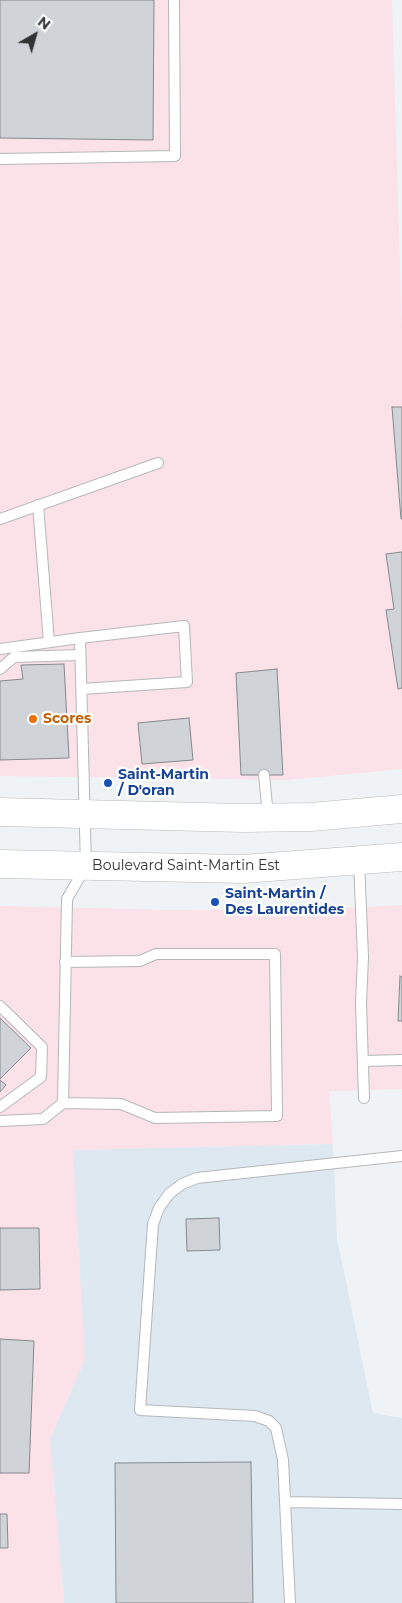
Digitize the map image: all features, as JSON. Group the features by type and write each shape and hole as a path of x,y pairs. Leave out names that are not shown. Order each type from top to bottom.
{"main road":[{"path":"0,812 268,818 311,817 402,809"},
{"name":"Boulevard Saint-Martin Est","path":"0,864 243,869 402,857"}],"lane":[{"path":"0,159 175,156 174,0"},
{"path":"0,519 158,463"},
{"path":"38,506 49,642"},
{"path":"0,649 184,626 187,682 82,689"},
{"path":"62,1103 67,899 86,866 80,638"},
{"path":"0,669 14,657 80,655"},
{"path":"264,775 268,818"},
{"path":"359,861 363,957 361,1003 364,1098"},
{"path":"0,1121 43,1119 62,1103 121,1104 155,1118 277,1116 275,954 156,954 140,961 64,962"},
{"path":"0,1006 42,1048 40,1077 0,1107"},
{"path":"363,1061 402,1060"},
{"path":"290,1603 284,1460 278,1433 269,1421 255,1416 140,1410 152,1232 156,1215 164,1201 175,1189 197,1178 402,1156"},
{"path":"286,1502 402,1504"}],"shaded area":[{"path":"0,0 392,0 402,331 402,769 287,780 0,776"},
{"path":"402,905 402,1089 329,1091 333,1144 73,1150 85,1360 50,1439 64,1603 0,1603 0,906 167,910 325,909"},
{"path":"333,1144 337,1238 373,1413 402,1418 402,1603 64,1603 50,1439 85,1360 73,1150"}],"building":[{"path":"0,0 154,0 153,140 0,138"},
{"path":"392,407 402,407 402,519 401,519"},
{"path":"402,552 402,688 398,689 386,610 394,609 386,554"},
{"name":"Scores","path":"64,664 69,758 0,760 0,681 23,679 21,665"},
{"path":"277,669 283,775 241,775 236,673"},
{"path":"189,718 193,760 142,764 138,723"},
{"path":"400,976 402,977 402,1021 398,1021"},
{"path":"0,1018 31,1048 0,1079"},
{"path":"0,1080 6,1085 0,1092"},
{"path":"219,1218 220,1250 187,1251 186,1219"},
{"path":"0,1228 39,1228 40,1289 0,1290"},
{"path":"0,1339 34,1341 29,1473 0,1473"},
{"path":"251,1462 253,1603 116,1603 115,1463"},
{"path":"0,1514 7,1514 8,1548 0,1548"}],"place":[{"name":"Scores","path":"33,719"},
{"name":"Saint-Martin / D'oran","path":"108,783"},
{"name":"Saint-Martin / Des Laurentides","path":"215,902"}]}
